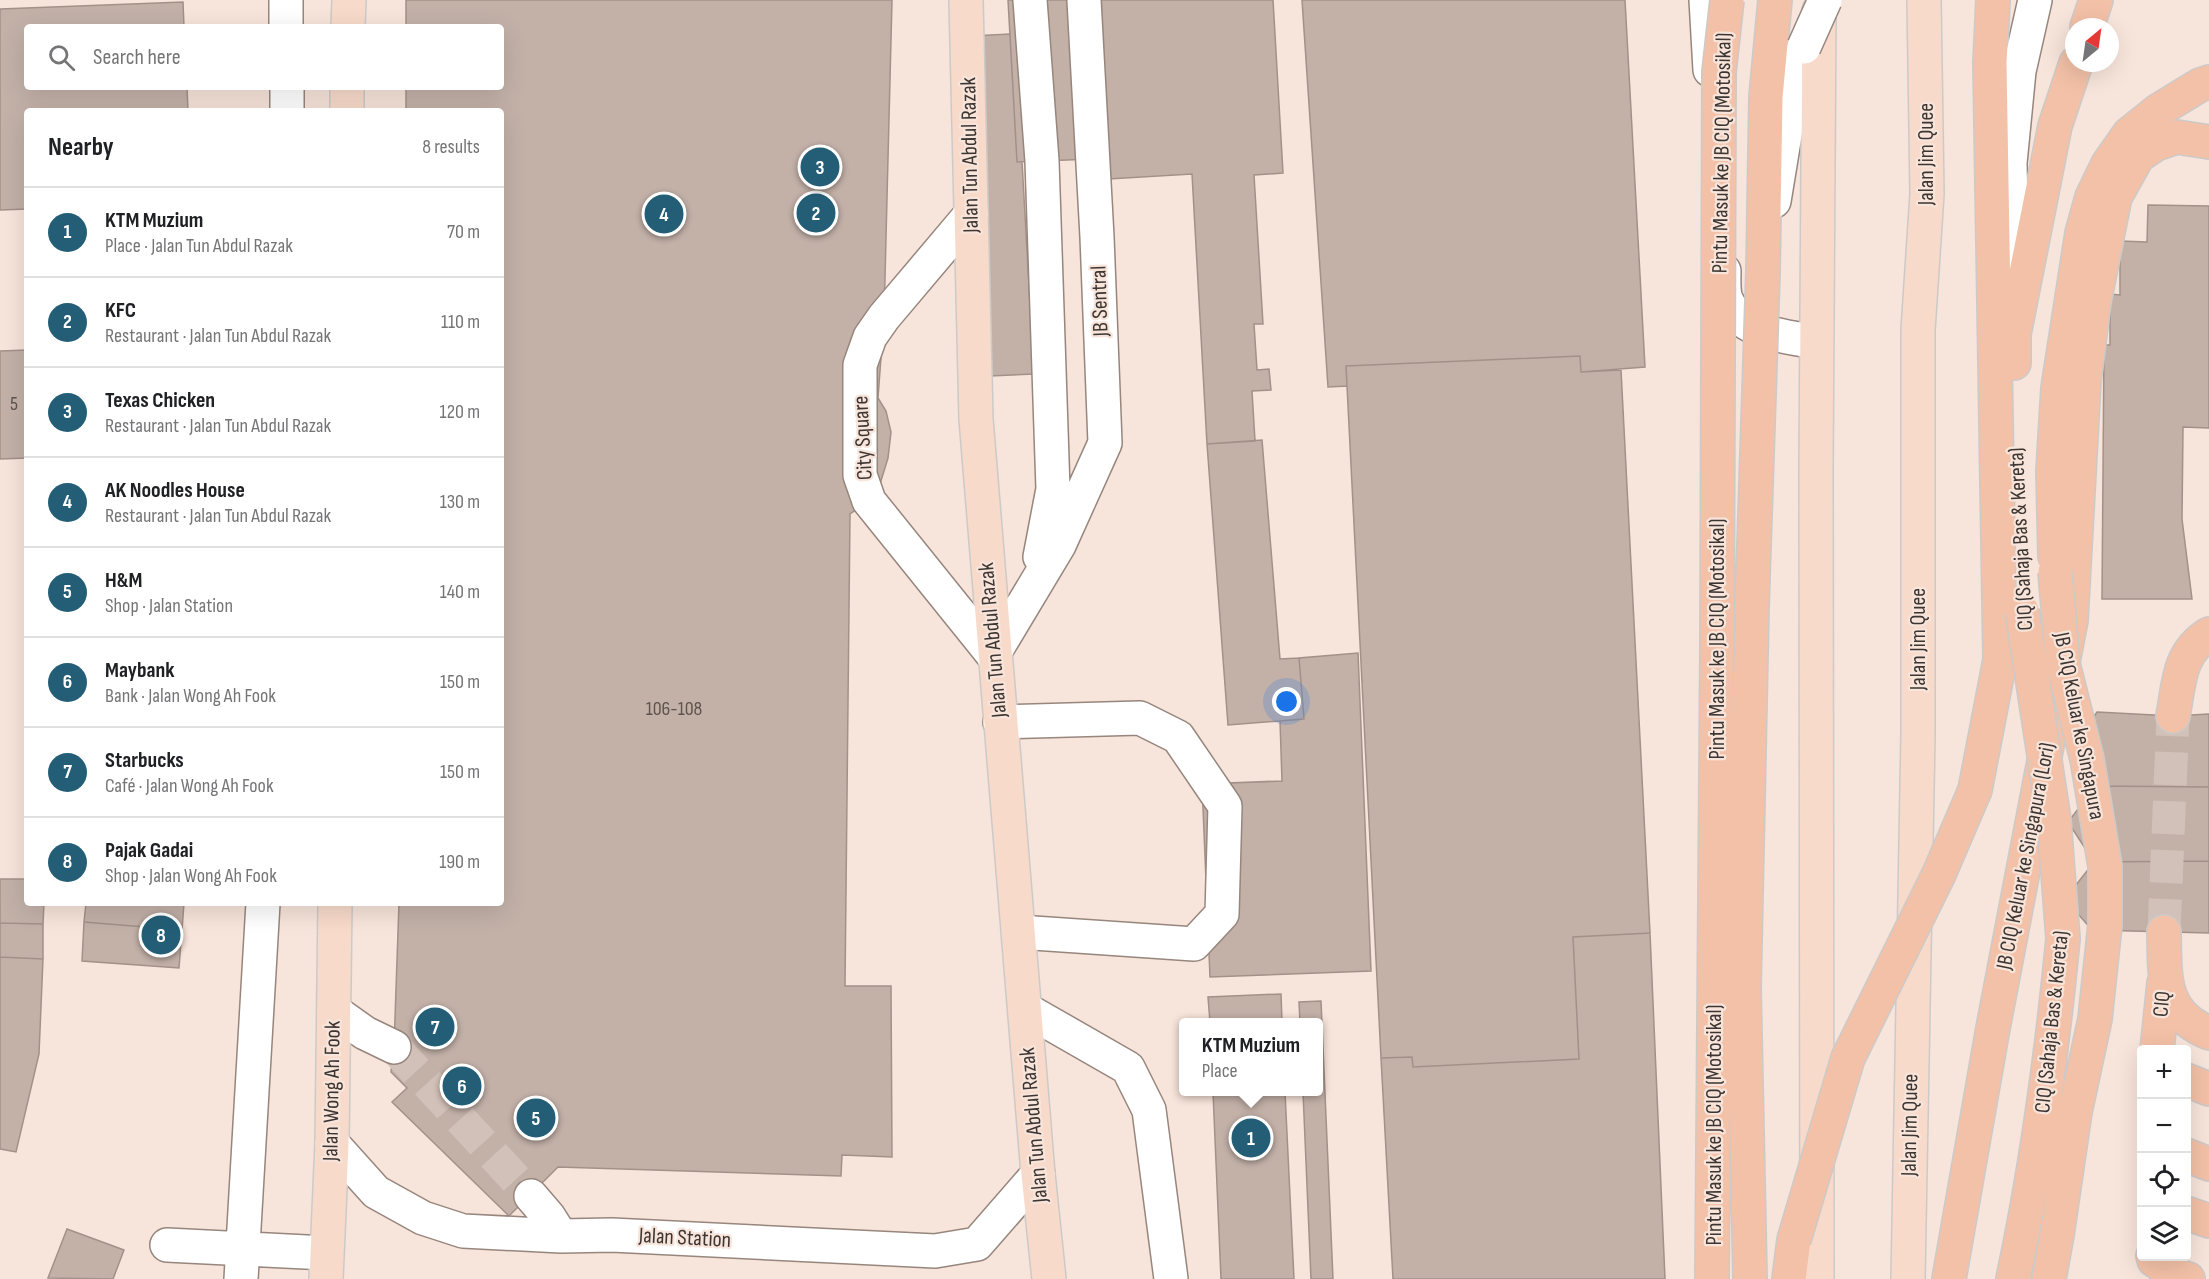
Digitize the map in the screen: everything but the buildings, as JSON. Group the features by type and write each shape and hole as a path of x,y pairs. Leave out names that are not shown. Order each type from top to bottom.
{"highway":[{"name":"Pintu Masuk ke JB CIQ (Motosikal)","path":"1712,1279 1719,72 1727,0"},
{"path":"1750,1279 1744,988 1766,97 1775,0"},
{"path":"1789,1279 1794,1240 1848,1058 1939,874 1975,790 2000,660 1990,63 1993,0"},
{"path":"2090,18 2096,0"},
{"name":"CIQ (Sahaja Bas & Kereta)","path":"2013,1279 2031,1195 2051,1057 2063,939 2054,820 2022,611 2014,334 2055,126 2073,72"},
{"name":"JB CIQ Keluar ke Singapura","path":"2049,1279 2075,1112 2095,1018 2105,925 2105,866 2087,759 2063,664 2055,572 2053,471 2058,388 2082,233 2092,197 2108,164 2129,134 2159,110 2209,82"},
{"name":"JB CIQ Keluar ke Singapura (Lori)","path":"1949,1279 1993,1028 2071,620 2084,381 2094,302 2115,197 2138,156 2156,144 2177,137 2209,142"},
{"path":"2173,716 2182,663 2193,646 2209,634"},
{"name":"CIQ","path":"2159,1045 2165,970 2164,932"},
{"name":"CIQ","path":"2165,970 2170,1000 2177,1012 2187,1021 2209,1033"},
{"path":"2191,1082 2209,1089"},
{"path":"2191,1157 2209,1164"},
{"path":"2191,1214 2209,1221"},
{"path":"2158,1261 2178,1276 2187,1279"}],"main road":[{"path":"348,24 349,0"},
{"name":"Jalan Tun Abdul Razak","path":"966,0 975,420 993,655 1049,1279"},
{"path":"1817,1279 1816,342 1819,0"},
{"name":"Jalan Jim Quee","path":"1908,1279 1918,722 1918,330 1927,194 1924,0"},
{"path":"347,90 347,108"},
{"name":"Jalan Wong Ah Fook","path":"326,1266 332,1143 335,906"}],"street":[{"path":"286,0 286,24"},
{"name":"JB Sentral","path":"1030,0 1042,161 1053,489 1035,585"},
{"name":"JB Sentral","path":"993,655 1059,545 1105,443 1084,0"},
{"path":"1706,0 1725,297 1734,314 1746,324 1772,334 1816,342"},
{"path":"1763,271 1787,122 1804,47 1825,0"},
{"path":"2014,334 2010,163 2019,71 2035,0"},
{"path":"287,90 287,108"},
{"name":"City Square","path":"971,214 884,317 870,337 860,365 860,476 869,501 993,655"},
{"path":"1000,722 1140,718 1178,737 1225,806 1222,914 1194,944 1018,933"},
{"path":"241,1265 262,906"},
{"path":"1025,1009 1128,1068 1149,1110 1171,1279"},
{"path":"334,1011 365,1033 394,1047"},
{"name":"Jalan Station","path":"332,1143 376,1192 423,1218 463,1231 561,1236 612,1235 935,1251 977,1244 1038,1174"},
{"path":"531,1196 549,1216 561,1236"},
{"path":"167,1245 241,1265 326,1266"}],"tunnel":[{"path":"2164,932 2173,716"},
{"path":"394,1047 531,1196"}],"place":[{"name":"Texas Chicken","path":"820,167"},
{"name":"KFC","path":"816,213"},
{"name":"AK Noodles House","path":"664,214"},
{"name":"Pajak Gadai","path":"161,935"},
{"name":"Starbucks","path":"435,1027"},
{"name":"Maybank","path":"462,1086"},
{"name":"H&M","path":"536,1118"},
{"name":"KTM Muzium","path":"1251,1138"}]}
